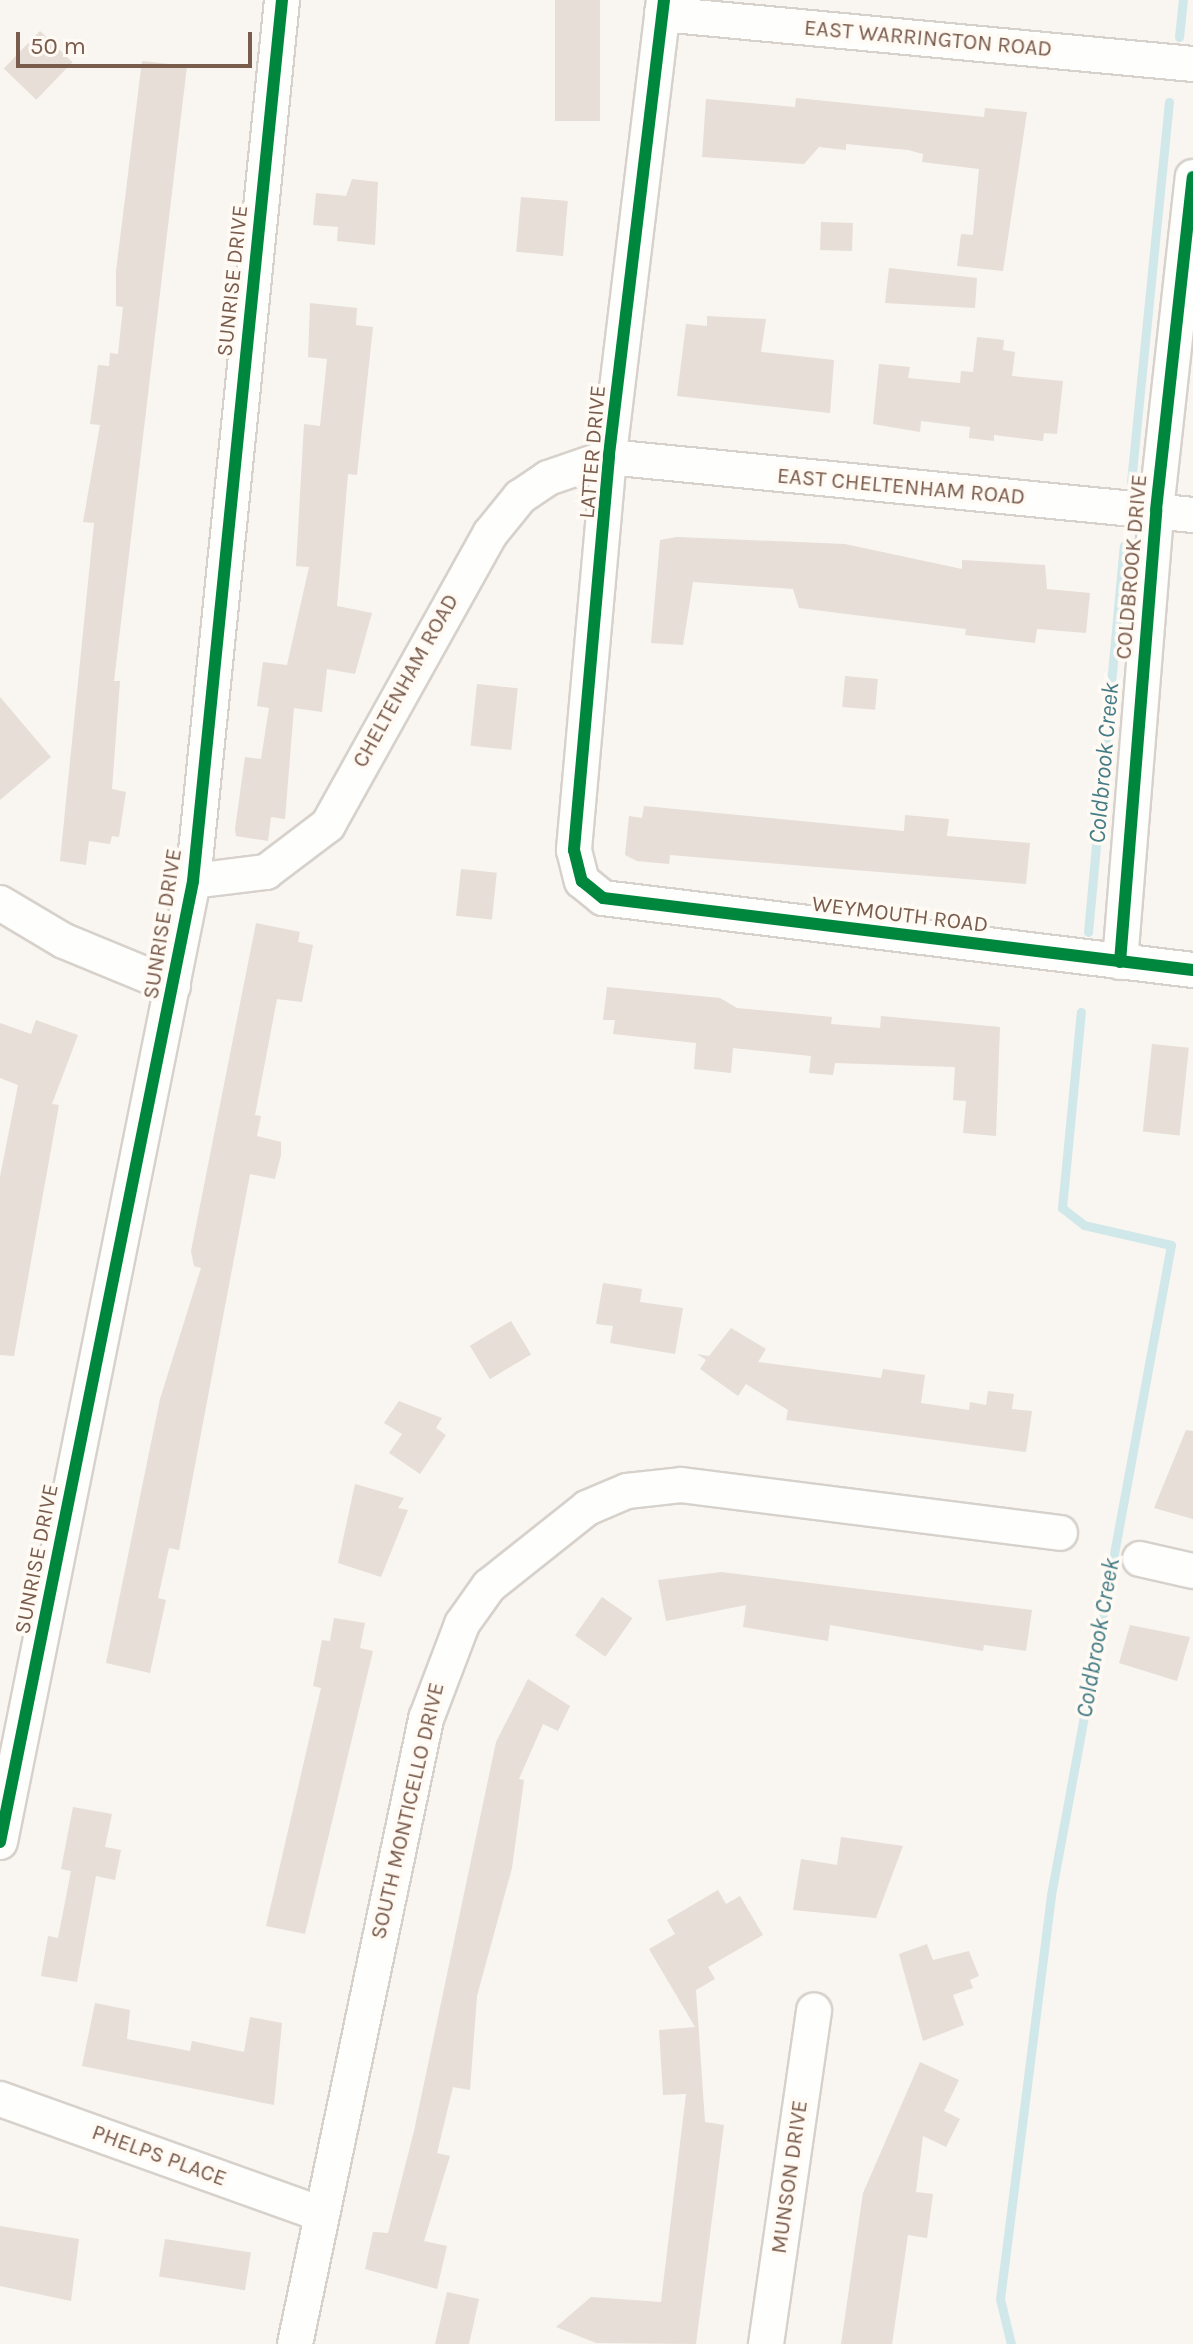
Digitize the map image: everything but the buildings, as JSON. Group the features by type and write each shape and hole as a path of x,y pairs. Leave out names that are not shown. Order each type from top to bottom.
{"street":[{"name":"SUNRISE DRIVE","path":"0,1842 193,881 282,0"},
{"name":"EAST WARRINGTON ROAD","path":"663,7 1193,64"},
{"name":"LATTER DRIVE","path":"603,898 582,881 574,850 609,457 663,7"},
{"name":"COLDBROOK DRIVE","path":"1120,962 1156,510 1193,177"},
{"name":"CHELTENHAM ROAD","path":"193,881 266,872 328,825 490,534 520,497 609,457"},
{"name":"EAST CHELTENHAM ROAD","path":"609,457 1193,515"},
{"name":"WEYMOUTH ROAD","path":"603,898 1193,970"},
{"path":"0,903 64,941 173,986"},
{"name":"SOUTH MONTICELLO DRIVE","path":"295,2344 318,2213 426,1719 471,1611 543,1539 627,1491 681,1485 819,1499 1060,1533"},
{"path":"1140,1559 1193,1571"},
{"name":"MUNSON DRIVE","path":"766,2344 814,2010"},
{"name":"PHELPS PLACE","path":"0,2099 318,2213"}],"waterway":[{"name":"Coldbrook Creek","path":"1179,37 1183,0"},
{"name":"Coldbrook Creek","path":"1131,482 1169,102"},
{"name":"Coldbrook Creek","path":"1088,932 1124,546"},
{"name":"Coldbrook Creek","path":"1011,2344 1000,2299 1051,1895 1171,1245 1084,1225 1062,1208 1081,1012"}],"cycle path":[{"path":"0,1842 193,881 282,0"},
{"path":"664,0 609,457 574,850 582,881 603,898 1193,970"},
{"path":"1120,962 1156,510 1193,177"}]}
